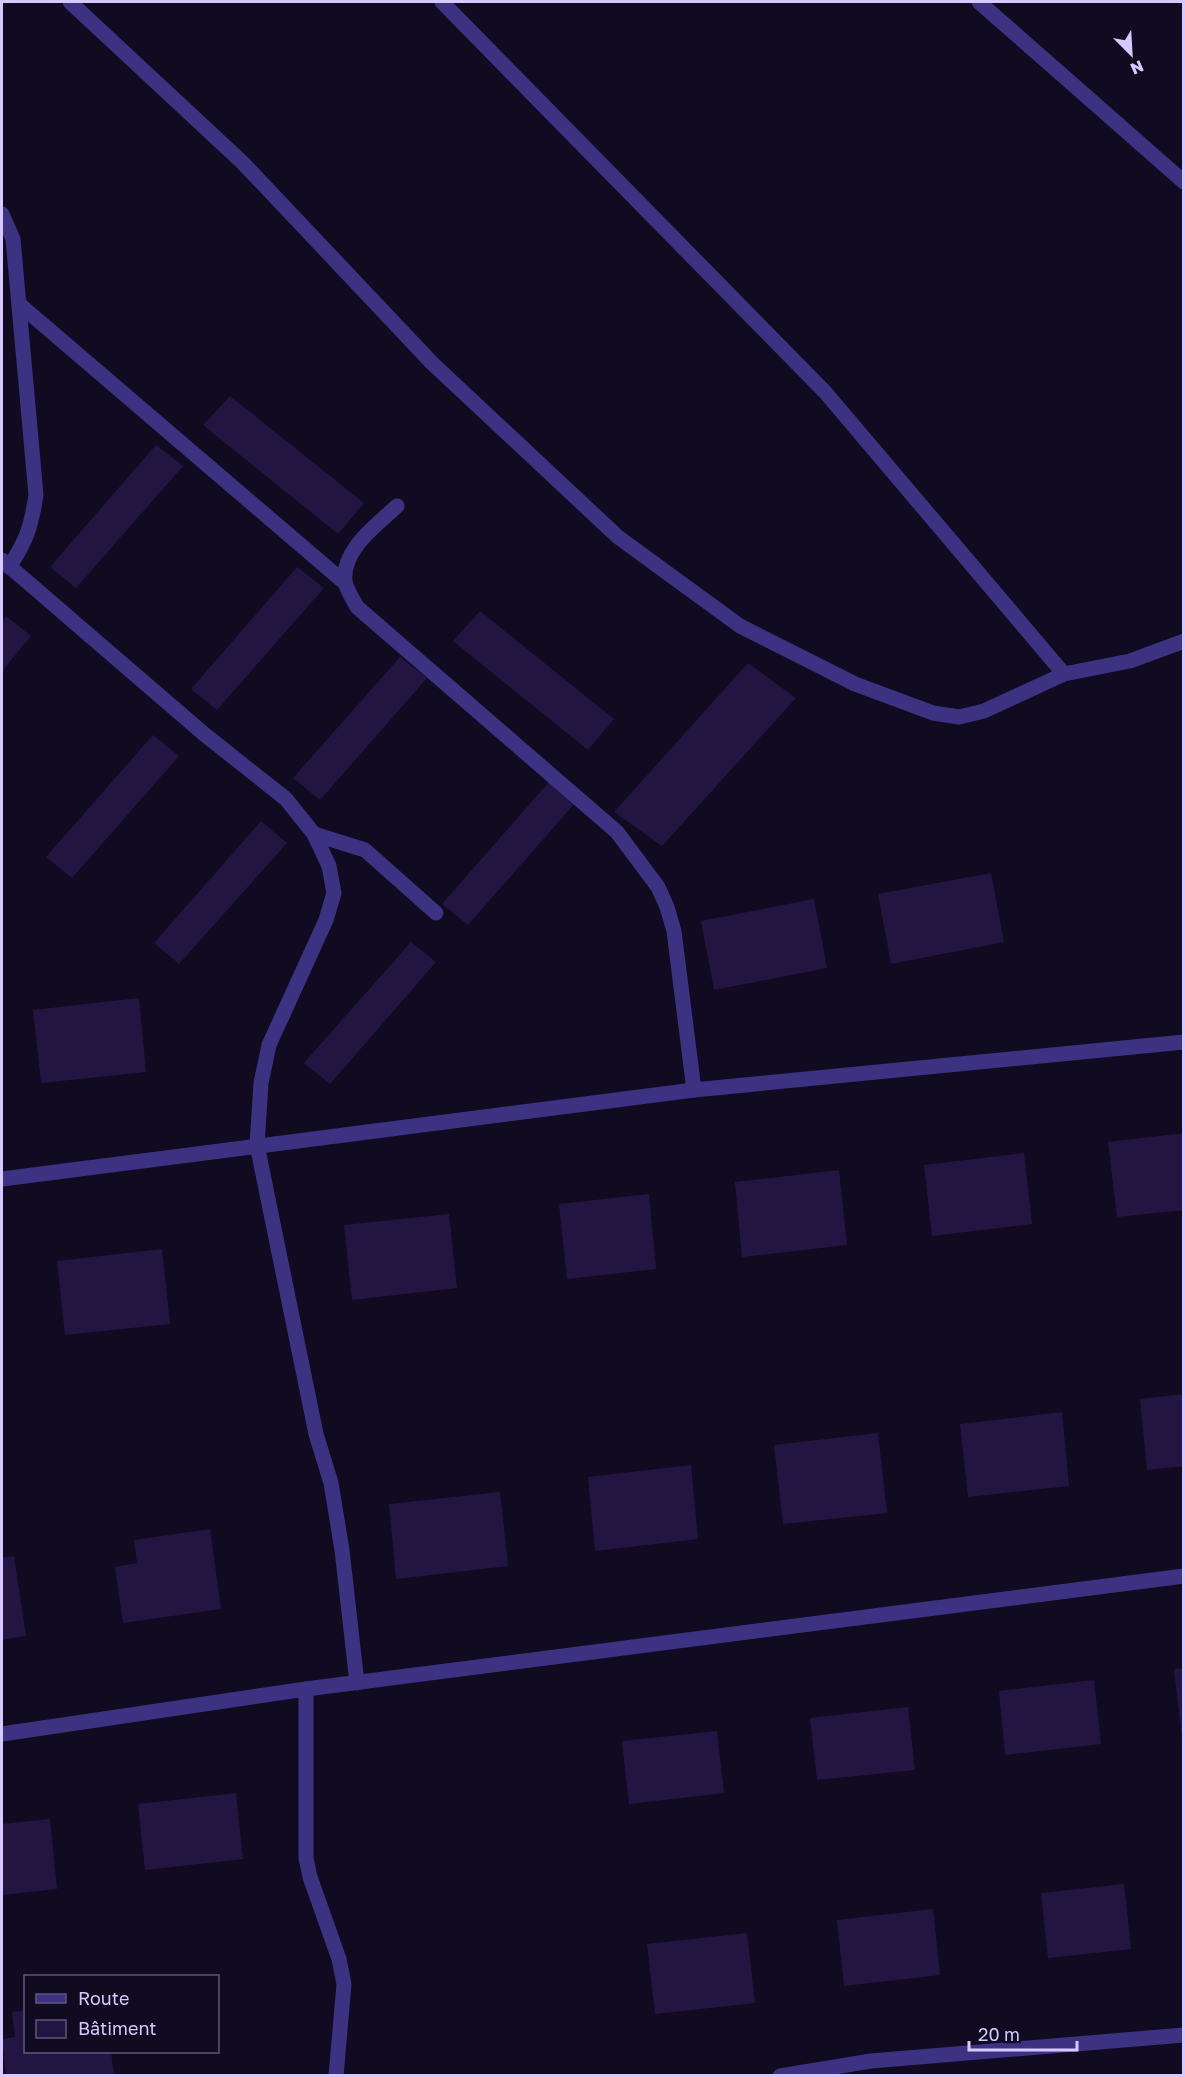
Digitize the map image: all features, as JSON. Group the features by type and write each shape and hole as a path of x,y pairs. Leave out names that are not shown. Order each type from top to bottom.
{"street":[{"path":"70,2 243,163 432,363 618,537 740,626 855,684 933,713 959,717 984,711 1064,674 1130,661 1184,641"},
{"path":"442,2 825,392 1064,674"},
{"path":"979,2 1184,182"},
{"path":"2,214 13,239 36,495 24,544 5,564 204,734 286,799 314,834 329,866 334,893 326,920 269,1045 261,1083 256,1145 316,1434 331,1483 342,1550 357,1683"},
{"path":"19,304 345,583 357,607 617,831 658,887 667,907 674,931 694,1090"},
{"path":"345,583 346,561 366,536 398,506"},
{"path":"314,834 365,849 435,913"},
{"path":"2,1179 694,1090 1184,1042"},
{"path":"2,1734 306,1689 1184,1576"},
{"path":"306,1689 306,1858 310,1877 339,1959 344,1984 336,2076"},
{"path":"780,2076 871,2061 1184,2035"}],"building":[{"path":"230,396 364,503 338,534 203,425"},
{"path":"156,445 183,466 76,588 50,567"},
{"path":"297,567 324,588 217,710 191,689"},
{"path":"480,611 614,719 588,750 453,641"},
{"path":"6,616 31,636 2,671 2,621"},
{"path":"400,657 427,678 320,800 293,778"},
{"path":"748,663 796,698 662,846 614,812"},
{"path":"153,735 179,756 72,878 46,857"},
{"path":"549,782 575,803 468,925 442,904"},
{"path":"261,821 287,843 179,964 154,943"},
{"path":"991,873 1004,942 891,964 878,894"},
{"path":"814,899 827,968 714,990 701,921"},
{"path":"411,942 436,962 330,1084 304,1063"},
{"path":"139,998 146,1072 41,1083 33,1010"},
{"path":"1184,1133 1184,1210 1117,1217 1108,1142"},
{"path":"1024,1153 1032,1224 932,1236 924,1165"},
{"path":"839,1170 847,1245 742,1257 735,1182"},
{"path":"649,1194 656,1269 567,1279 559,1204"},
{"path":"449,1214 457,1288 352,1300 344,1225"},
{"path":"162,1249 170,1324 65,1335 57,1261"},
{"path":"1184,1394 1184,1466 1147,1470 1140,1399"},
{"path":"1062,1412 1069,1486 968,1497 960,1424"},
{"path":"878,1433 887,1513 783,1524 774,1445"},
{"path":"691,1465 698,1539 595,1551 588,1477"},
{"path":"500,1492 508,1566 396,1579 389,1504"},
{"path":"210,1529 221,1609 123,1623 115,1567 137,1563 134,1540"},
{"path":"14,1556 26,1636 2,1640 2,1558"},
{"path":"1184,1668 1184,1738 1182,1738 1174,1669"},
{"path":"1094,1680 1101,1744 1005,1755 999,1691"},
{"path":"908,1707 915,1770 817,1780 810,1718"},
{"path":"717,1731 724,1793 629,1804 622,1741"},
{"path":"236,1793 243,1859 145,1870 138,1804"},
{"path":"50,1819 57,1889 2,1895 2,1824"},
{"path":"1124,1884 1131,1949 1048,1958 1041,1893"},
{"path":"933,1909 940,1975 844,1986 837,1920"},
{"path":"747,1933 755,2003 655,2014 647,1944"},
{"path":"24,2010 24,2053 111,2053 114,2076 6,2076 2,2039 15,2037 12,2012"}]}
